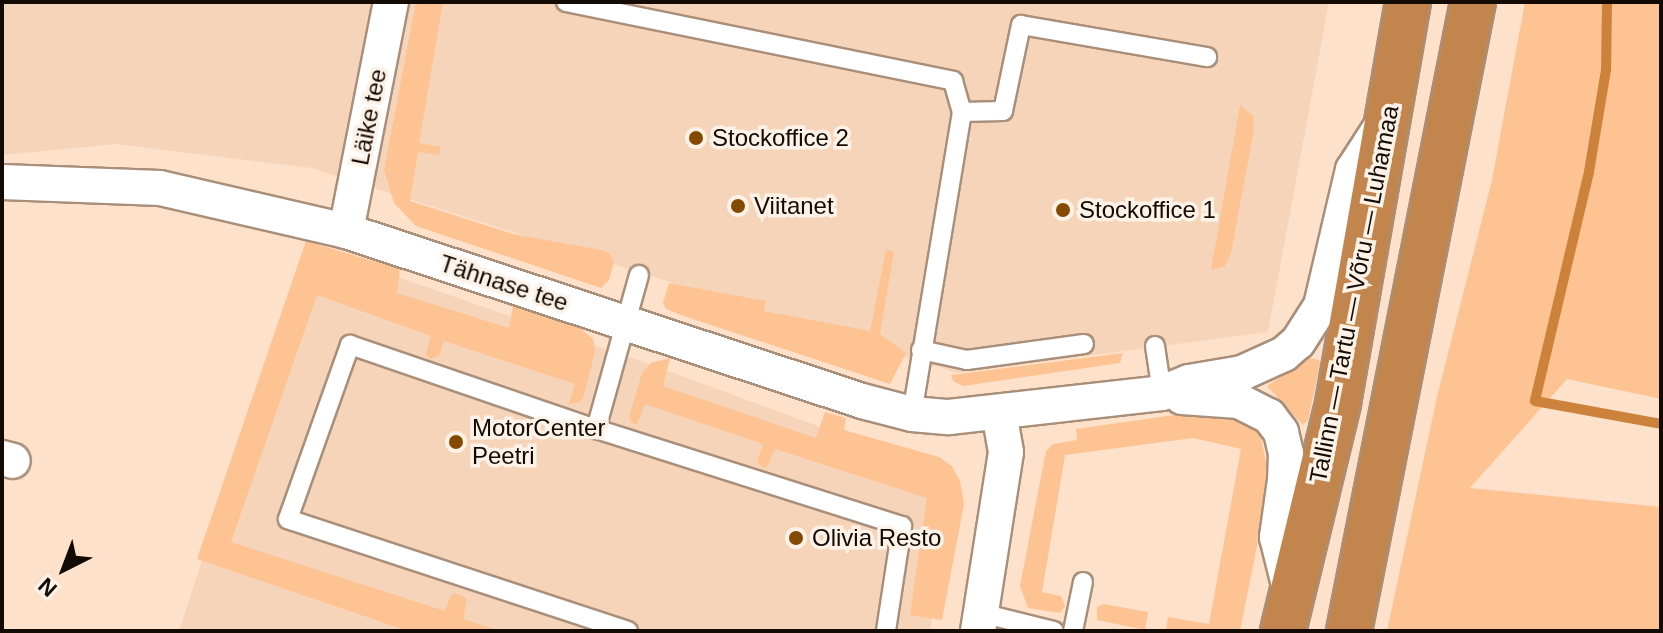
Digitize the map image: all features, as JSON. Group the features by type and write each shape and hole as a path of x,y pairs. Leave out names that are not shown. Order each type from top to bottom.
{"highway":[{"name":"Tallinn — Tartu — Võru — Luhamaa","path":"1287,612 1338,403 1408,2"},
{"path":"1349,631 1473,2"}],"street":[{"name":"Läike tee","path":"346,231 391,2"},
{"path":"1162,393 1189,382 1242,373 1269,363 1298,342 1313,322 1328,290 1353,170 1387,117"},
{"name":"Tähnase tee","path":"2,182 160,188 346,231 912,414 949,417 999,413 1162,393"},
{"path":"1162,393 1195,400 1239,401 1269,416 1281,432 1286,453 1285,480 1277,537 1287,612"},
{"path":"979,622 1006,452 999,413"}],"lane":[{"path":"566,2 953,81 962,112 912,414"},
{"path":"962,112 1003,111 1021,25 1207,57"},
{"path":"596,429 639,275"},
{"path":"921,350 967,360 1084,344"},
{"path":"628,631 288,519 350,345 596,429 902,526 886,631"},
{"path":"1155,346 1162,393"},
{"path":"1073,631 1083,582"},
{"path":"979,622 1046,630"}],"shaded area":[{"path":"2,2 1329,2 1268,332 957,373 311,168 116,144 2,155"},
{"path":"416,2 443,2 419,143 441,147 439,155 418,152 410,201 513,234 609,253 614,262 609,280 601,288 416,226 394,203 384,170"},
{"path":"1525,2 1661,2 1661,399 1567,379 1470,488 1661,507 1661,631 1387,631 1437,397 1492,180"},
{"path":"1240,105 1254,117 1253,135 1231,253 1225,266 1211,270"},
{"path":"306,241 400,269 397,293 509,328 513,305 576,325 593,339 595,352 584,395 580,402 569,404 575,384 444,341 439,356 430,359 426,354 431,336 317,295 231,542 445,611 454,593 467,599 463,619 500,631 408,631 197,559"},
{"path":"305,245 649,364 937,470 951,494 930,631 179,631"},
{"path":"886,250 894,252 880,334 906,353 890,384 681,315 666,309 663,303 669,283 766,301 764,311 870,331"},
{"path":"1123,353 1120,363 963,386 953,381 951,375"},
{"path":"670,358 663,386 816,438 825,412 846,418 844,430 939,457 952,466 960,481 964,504 942,620 910,615 927,498 775,449 767,467 763,468 757,462 763,444 645,404 637,424 632,423 629,417 642,373 651,363"},
{"path":"1310,358 1319,360 1320,364 1308,420 1303,425 1267,386"},
{"path":"1210,410 1251,422 1260,433 1270,481 1240,631 1166,631 1168,617 1209,624 1241,449 1193,438 1065,455 1042,592 1061,596 1065,606 1060,613 1028,608 1020,586 1046,451 1053,444 1077,440 1076,429"},
{"path":"1104,604 1148,612 1145,630 1097,620 1097,607"}],"waterway":[{"path":"1607,2 1606,70 1589,172 1535,401 1661,424"}],"place":[{"name":"Stockoffice 2","path":"696,138"},
{"name":"Viitanet","path":"738,206"},
{"name":"Stockoffice 1","path":"1063,210"},
{"name":"MotorCenter Peetri","path":"456,442"},
{"name":"Olivia Resto","path":"796,538"}]}
